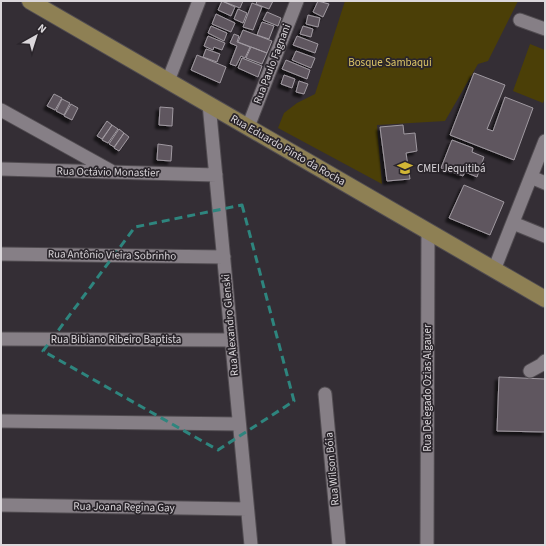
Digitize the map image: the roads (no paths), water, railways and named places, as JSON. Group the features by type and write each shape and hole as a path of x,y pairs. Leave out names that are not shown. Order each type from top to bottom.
{"main road":[{"name":"Rua Eduardo Pinto da Rocha","path":"30,1 545,299"}],"street":[{"path":"168,81 199,1"},
{"name":"Rua Paulo Fagnani","path":"248,127 297,1"},
{"path":"520,20 545,29"},
{"name":"Rua Alexandro Glenski","path":"209,104 251,545"},
{"path":"1,110 112,172"},
{"path":"494,270 545,141"},
{"name":"Rua Octávio Monastier","path":"1,169 216,174"},
{"path":"531,177 545,183"},
{"path":"512,223 545,236"},
{"name":"Rua Delegado Ozias Algauer","path":"427,545 428,232"},
{"name":"Rua Antônio Vieira Sobrinho","path":"1,254 224,257"},
{"name":"Rua Bibiano Ribeiro Baptista","path":"1,338 231,340"},
{"path":"530,371 545,361"},
{"name":"Rua Wilson Bóia","path":"325,394 339,545"},
{"path":"1,421 239,424"},
{"name":"Rua Joana Regina Gay","path":"1,505 248,509"}],"place":[{"name":"CMEI Jequitibá","path":"405,168"}],"park label":[{"name":"Bosque Sambaqui","path":"390,62"}]}
